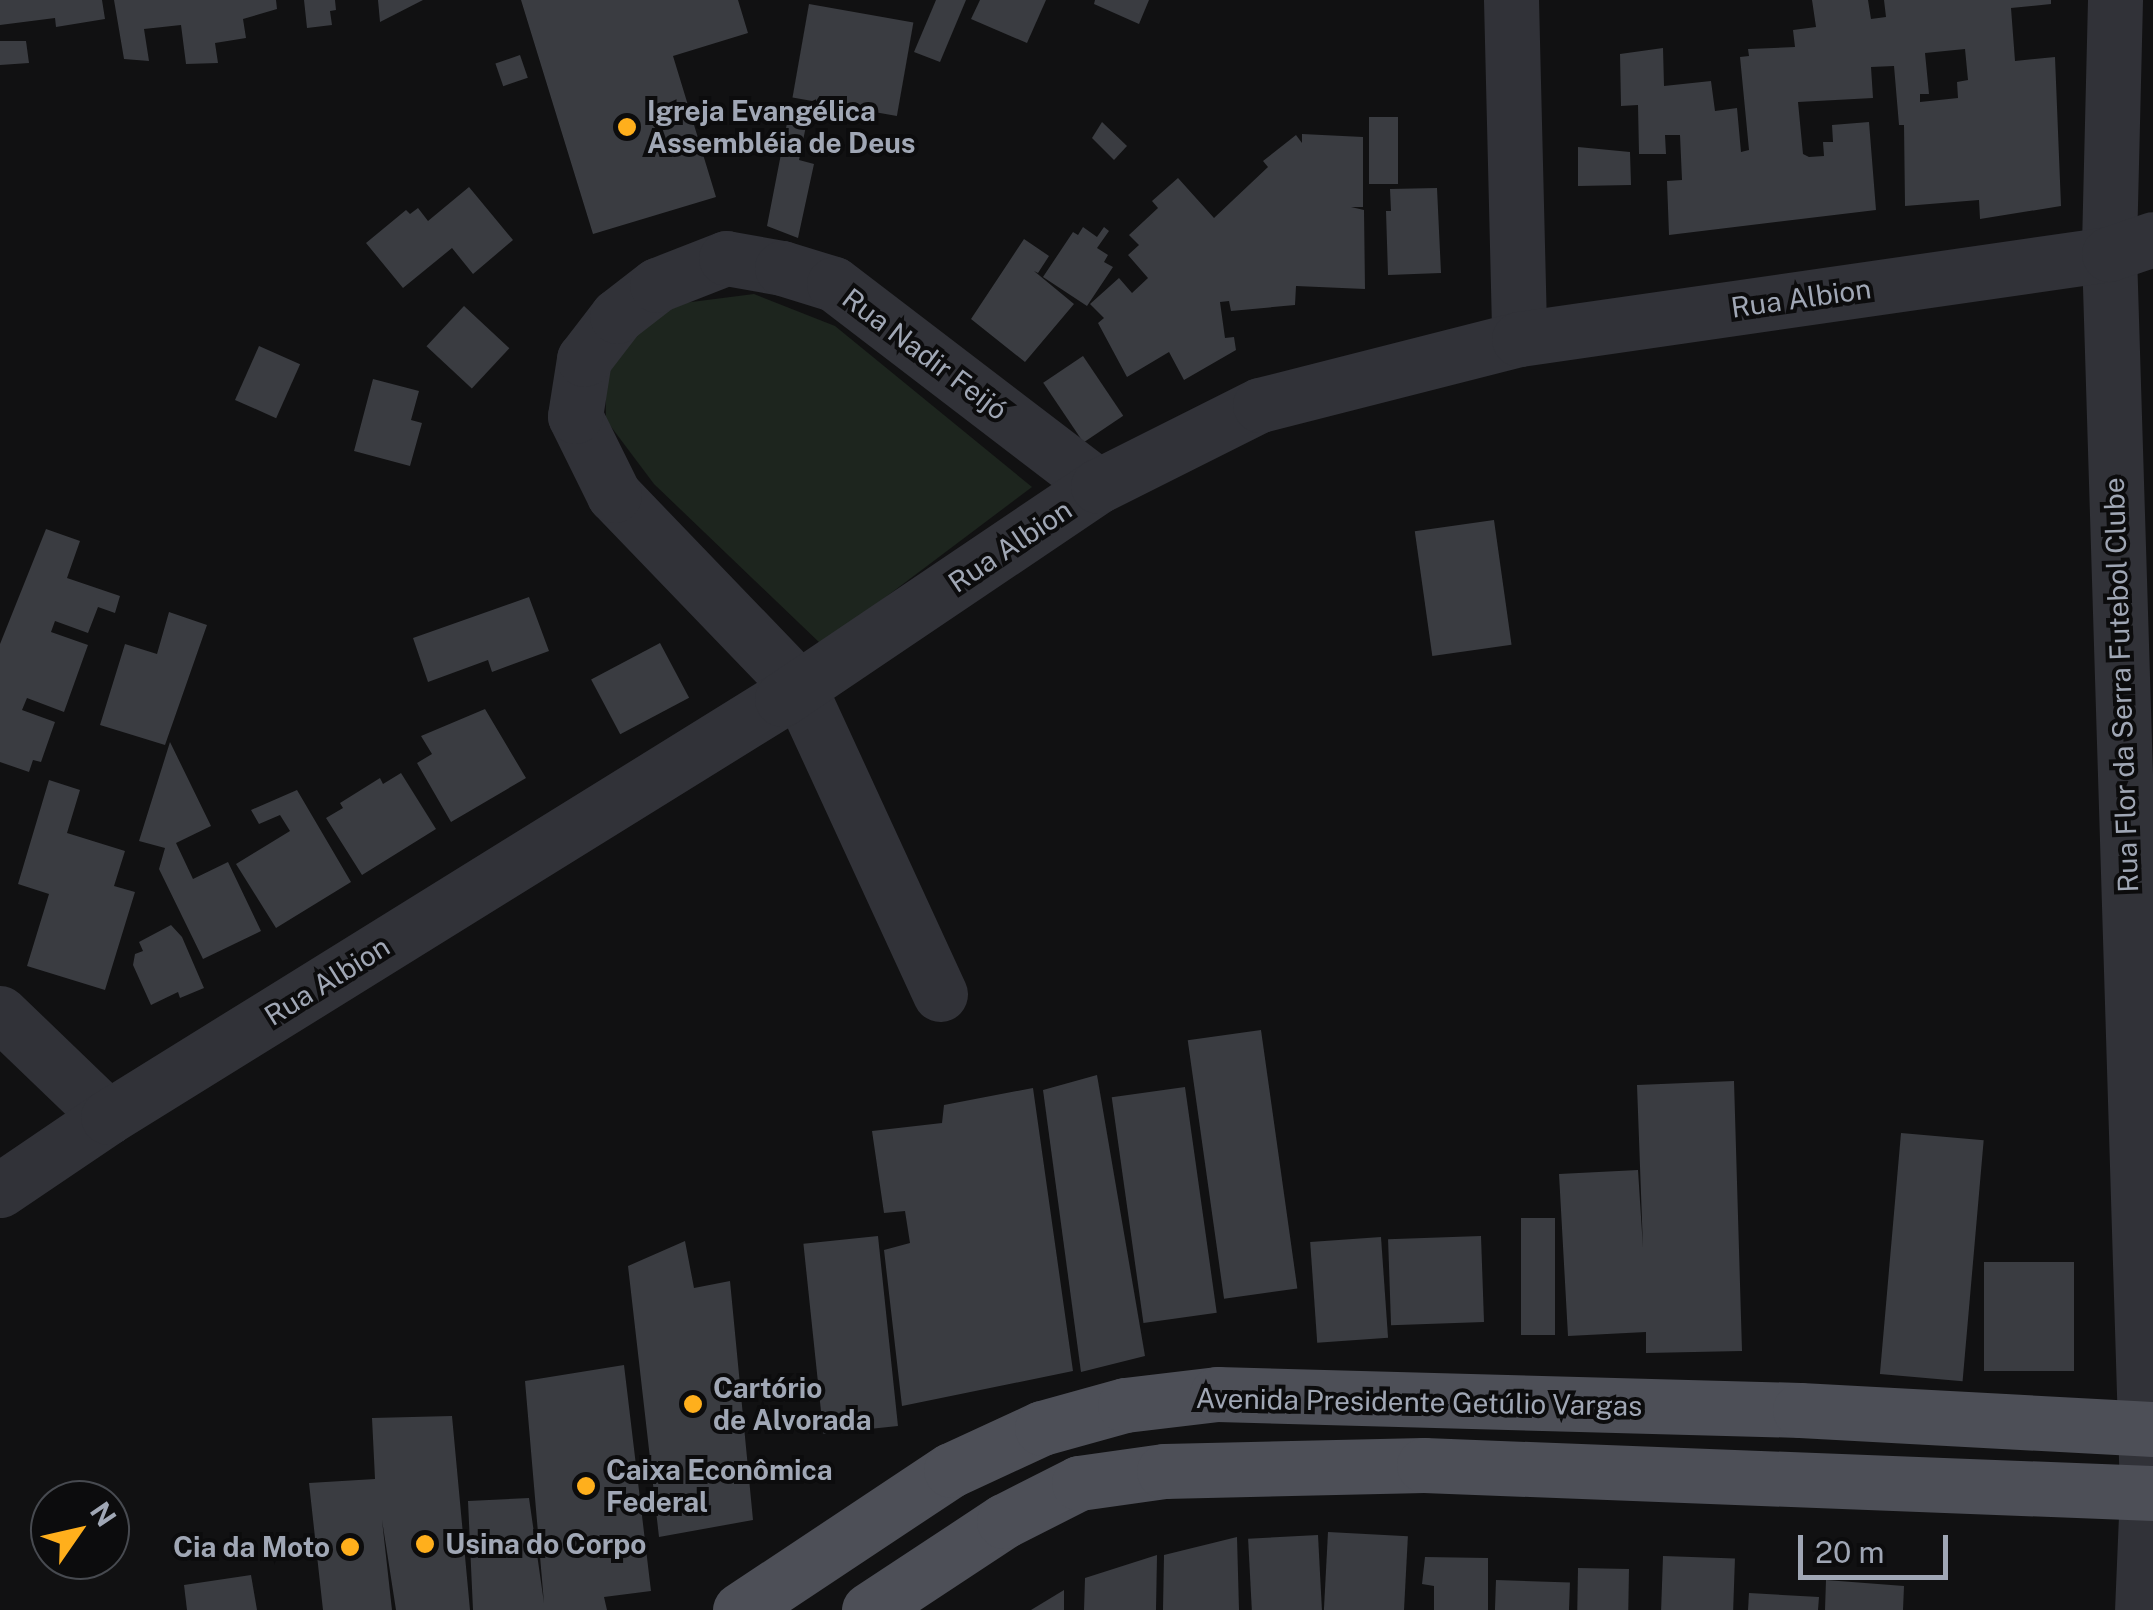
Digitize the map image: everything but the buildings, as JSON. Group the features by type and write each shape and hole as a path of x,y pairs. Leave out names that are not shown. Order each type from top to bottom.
{"main road":[{"name":"Avenida Presidente Getúlio Vargas","path":"740,1610 952,1470 1042,1428 1125,1405 1217,1394 1780,1410 2148,1429"},
{"path":"869,1610 1004,1521 1079,1483 1164,1471 1424,1464 2150,1493"}],"street":[{"path":"1510,0 1519,339"},
{"name":"Rua Flor da Serra Futebol Clube","path":"2115,0 2131,247 2150,1493 2142,1610"},
{"name":"Rua Albion","path":"0,1190 108,1116 799,687 1098,486 1260,405 1519,339 2131,247"},
{"name":"Rua Nadir Feijó","path":"940,994 799,687 614,495 575,416 584,358 617,316 657,286 726,258 782,268 834,284 1098,486"},
{"path":"0,1013 108,1116"}],"shaded area":[{"path":"754,294 835,326 1032,487 822,645 654,484 606,420 605,356 668,305"}],"place":[{"name":"Igreja Evangélica Assembléia de Deus","path":"627,127"},
{"name":"Cartório de Alvorada","path":"693,1404"},
{"name":"Caixa Econômica Federal","path":"586,1486"},
{"name":"Usina do Corpo","path":"425,1544"},
{"name":"Cia da Moto","path":"350,1547"}]}
